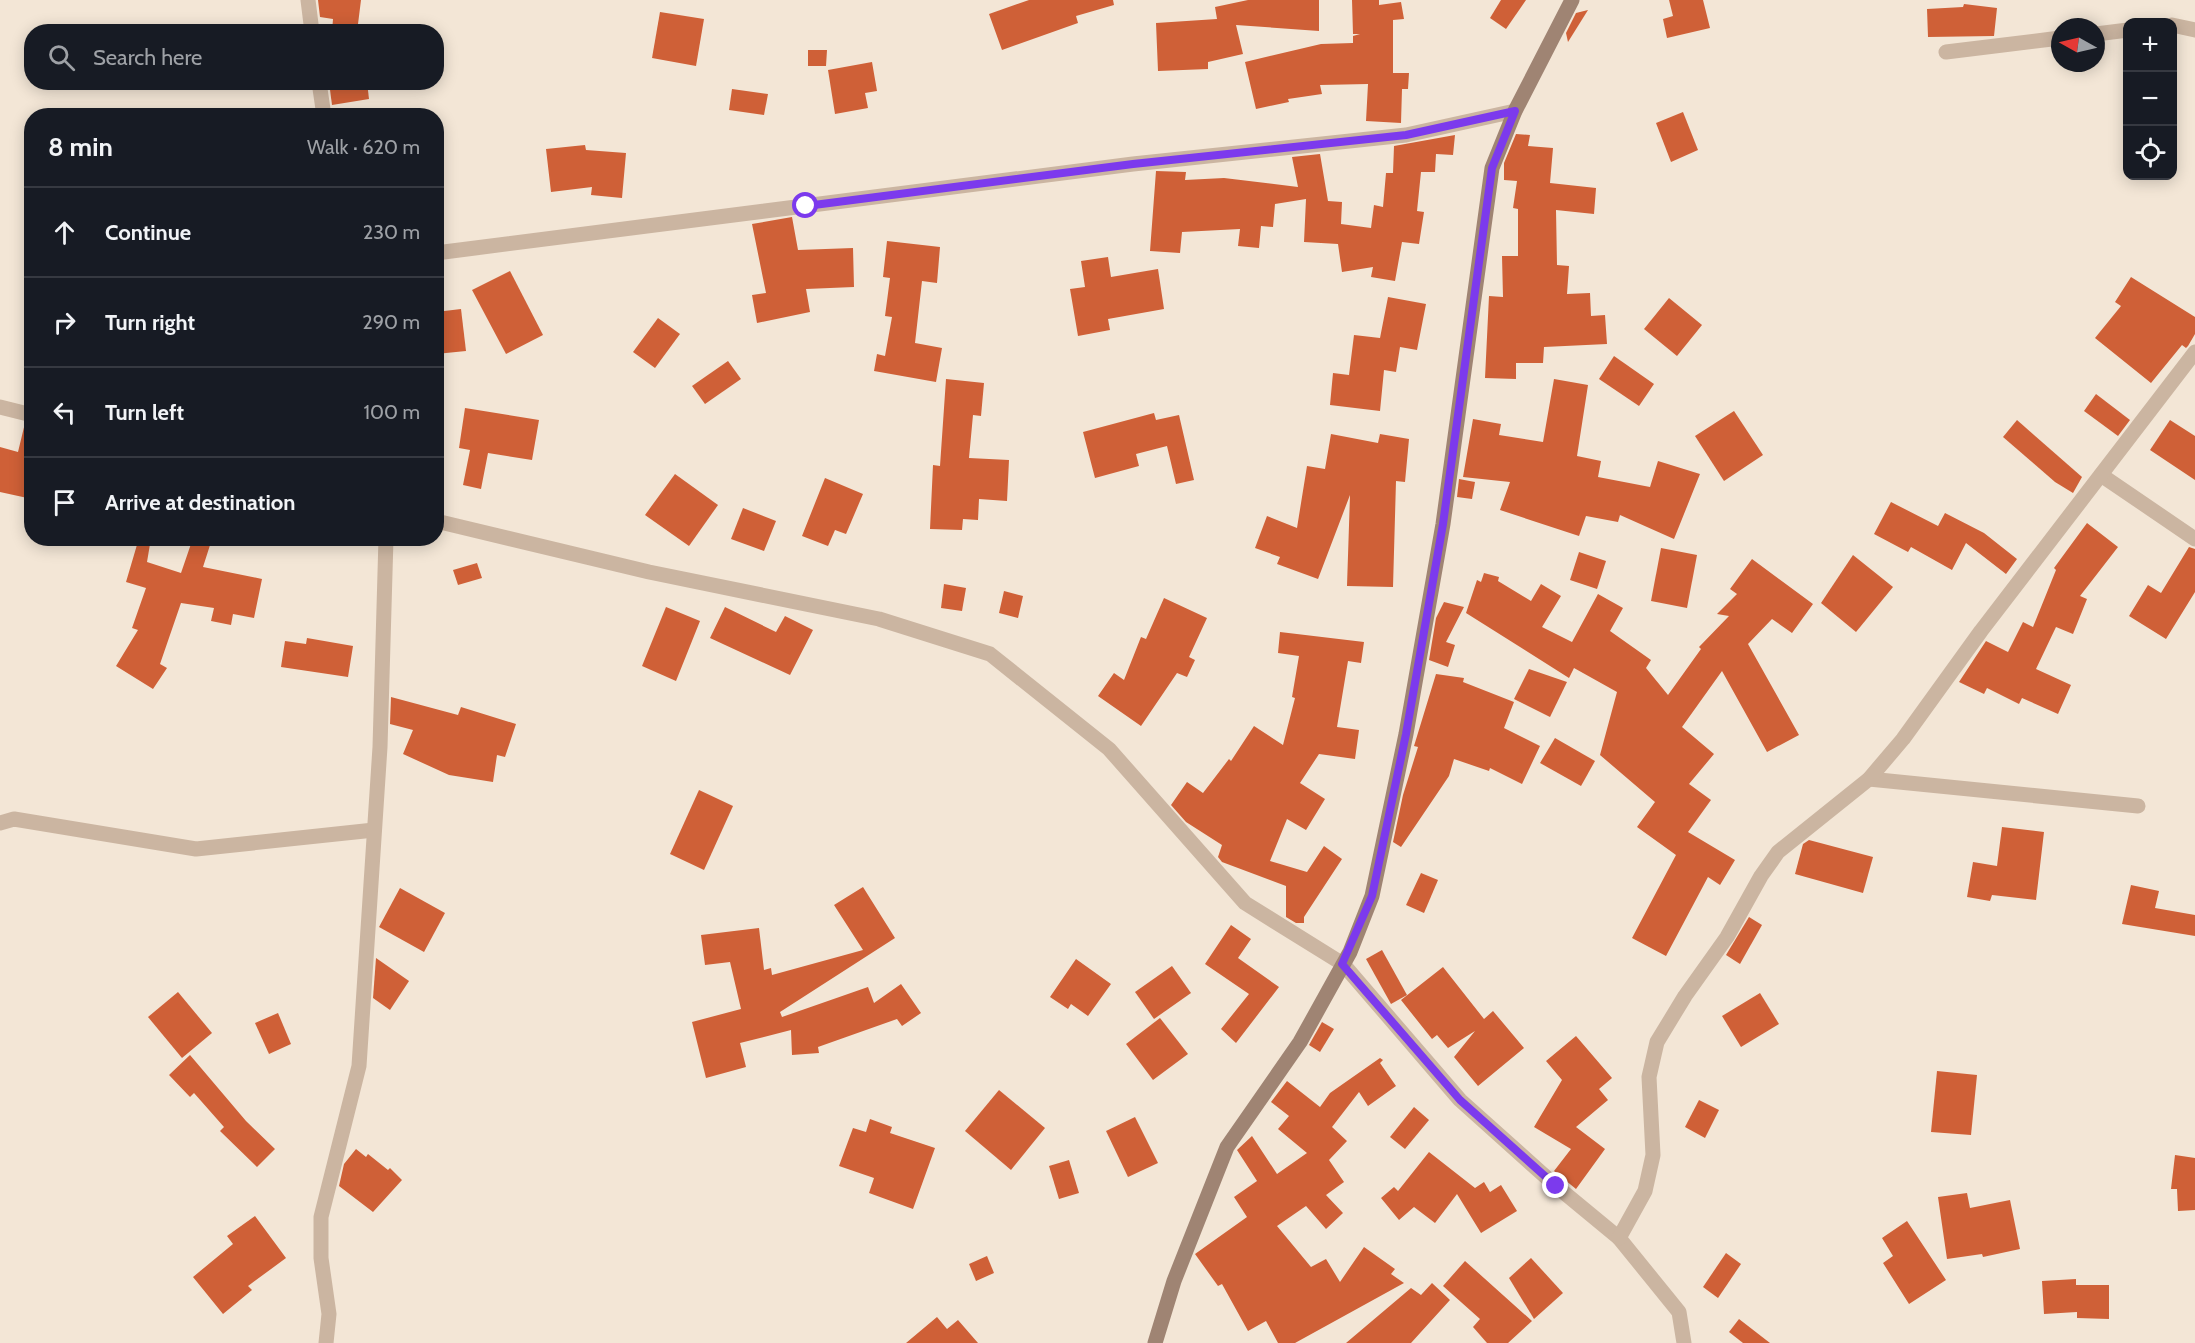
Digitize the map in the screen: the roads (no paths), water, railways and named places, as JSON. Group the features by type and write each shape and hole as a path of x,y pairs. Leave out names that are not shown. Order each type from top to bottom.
{"street":[{"path":"308,0 311,24"},
{"path":"1155,1343 1174,1281 1227,1147 1300,1042 1342,964 1372,896 1406,734 1443,524 1492,168 1515,111 1572,0"},
{"path":"2177,26 2195,30"},
{"path":"2105,33 2123,31"},
{"path":"1946,52 2051,39"},
{"path":"321,90 323,108"},
{"path":"444,252 1133,164 1406,135 1515,111"},
{"path":"1619,1238 1646,1191 1653,1155 1649,1077 1657,1042 1685,996 1728,937 1778,852 1869,779 1903,739 1981,631 2195,352"},
{"path":"0,407 24,414"},
{"path":"2101,475 2195,539"},
{"path":"444,523 649,572 879,619 990,654 1109,749 1245,903 1342,964 1460,1100 1556,1186 1619,1238 1679,1312 1684,1343"},
{"path":"326,1343 328,1314 321,1258 321,1217 359,1066 380,747 386,546"},
{"path":"1869,779 2138,806"},
{"path":"0,823 14,819 196,849 374,830"}]}
